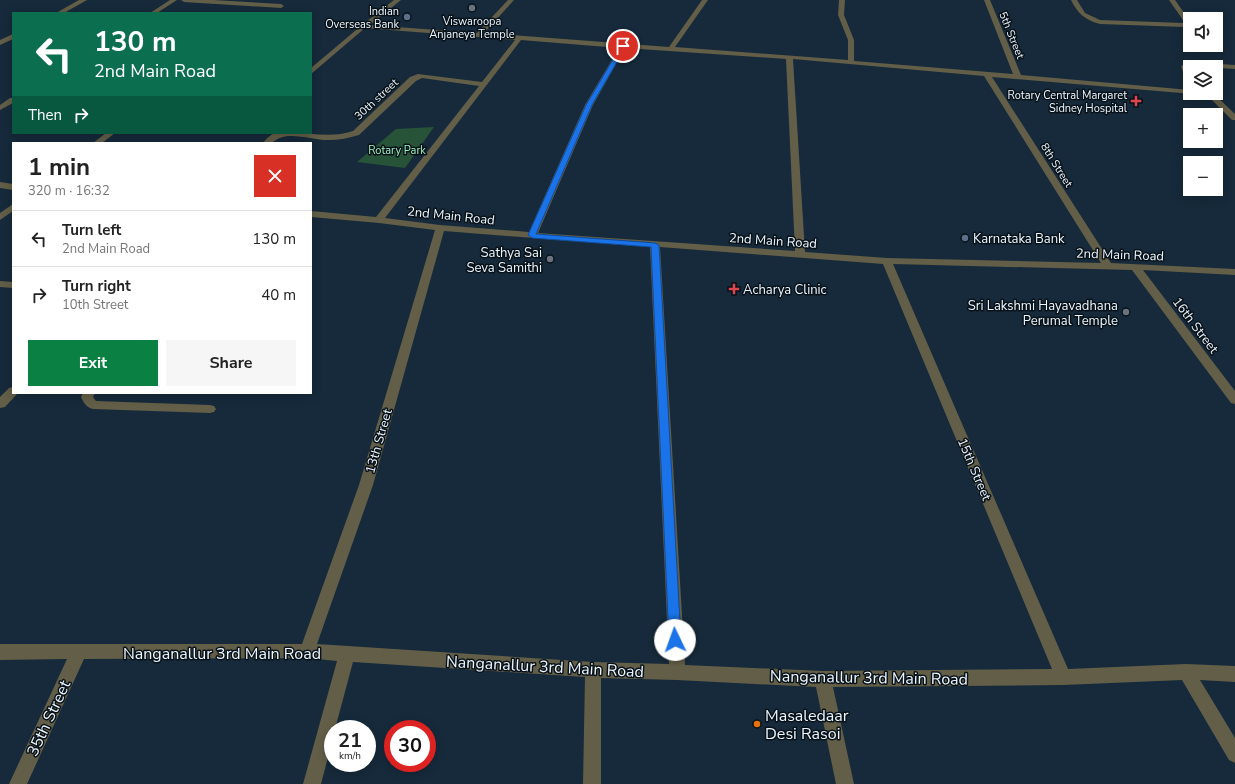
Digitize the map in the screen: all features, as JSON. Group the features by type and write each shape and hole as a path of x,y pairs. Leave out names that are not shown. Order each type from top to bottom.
{"street":[{"path":"61,12 84,0"},
{"path":"155,12 174,0"},
{"path":"184,0 283,4 272,12"},
{"path":"312,71 364,26 398,0"},
{"path":"479,35 511,0"},
{"path":"671,49 705,0"},
{"path":"842,0 840,15 847,27 851,40 851,62"},
{"name":"5th Street","path":"987,0 1018,77"},
{"path":"1074,0 1083,16 1090,20 1100,22 1185,25 1186,20 1172,0"},
{"path":"364,26 789,57 1183,91"},
{"path":"0,43 12,37"},
{"path":"379,220 520,37"},
{"path":"532,235 589,105 623,46"},
{"path":"789,57 800,255"},
{"path":"1223,66 1235,67"},
{"name":"8th Street","path":"987,75 1108,267"},
{"name":"30th street","path":"294,134 336,138 356,133 412,79 421,76 484,84"},
{"path":"1216,100 1235,118"},
{"path":"0,108 12,101"},
{"path":"98,142 110,134"},
{"name":"30th street","path":"268,142 273,137 280,134"},
{"path":"0,186 12,187"},
{"path":"0,217 12,208"},
{"name":"2nd Main Road","path":"312,214 379,220 440,228 887,261 1135,267 1235,272"},
{"name":"13th Street","path":"307,652 366,485 440,228"},
{"path":"655,245 677,672"},
{"name":"15th Street","path":"887,261 1063,677"},
{"name":"16th Street","path":"1135,267 1235,400"},
{"path":"0,284 12,285"},
{"path":"1,404 12,393"},
{"path":"90,394 88,397 89,402 94,405 210,409"},
{"name":"Nanganallur 3rd Main Road","path":"0,652 307,652 593,670 677,672 823,679 1063,677 1186,672 1235,674"},
{"name":"35th Street","path":"18,784 78,652"},
{"path":"312,784 347,655"},
{"path":"592,784 593,670"},
{"path":"1186,672 1235,754"},
{"path":"823,679 845,784"}],"green space":[{"name":"Rotary Park","path":"434,127 405,168 357,162 396,129"}],"place":[{"name":"Viswaroopa Anjaneya Temple","path":"472,8"},
{"name":"Indian Overseas Bank","path":"407,17"},
{"name":"Rotary Central Margaret Sidney Hospital","path":"1136,101"},
{"name":"Karnataka Bank","path":"965,238"},
{"name":"Sathya Sai Seva Samithi","path":"550,259"},
{"name":"Acharya Clinic","path":"734,289"},
{"name":"Sri Lakshmi Hayavadhana Perumal Temple","path":"1126,312"},
{"name":"Masaledaar Desi Rasoi","path":"757,724"}],"route":[{"path":"623,46 589,105 532,235 655,245 675,640"}]}
